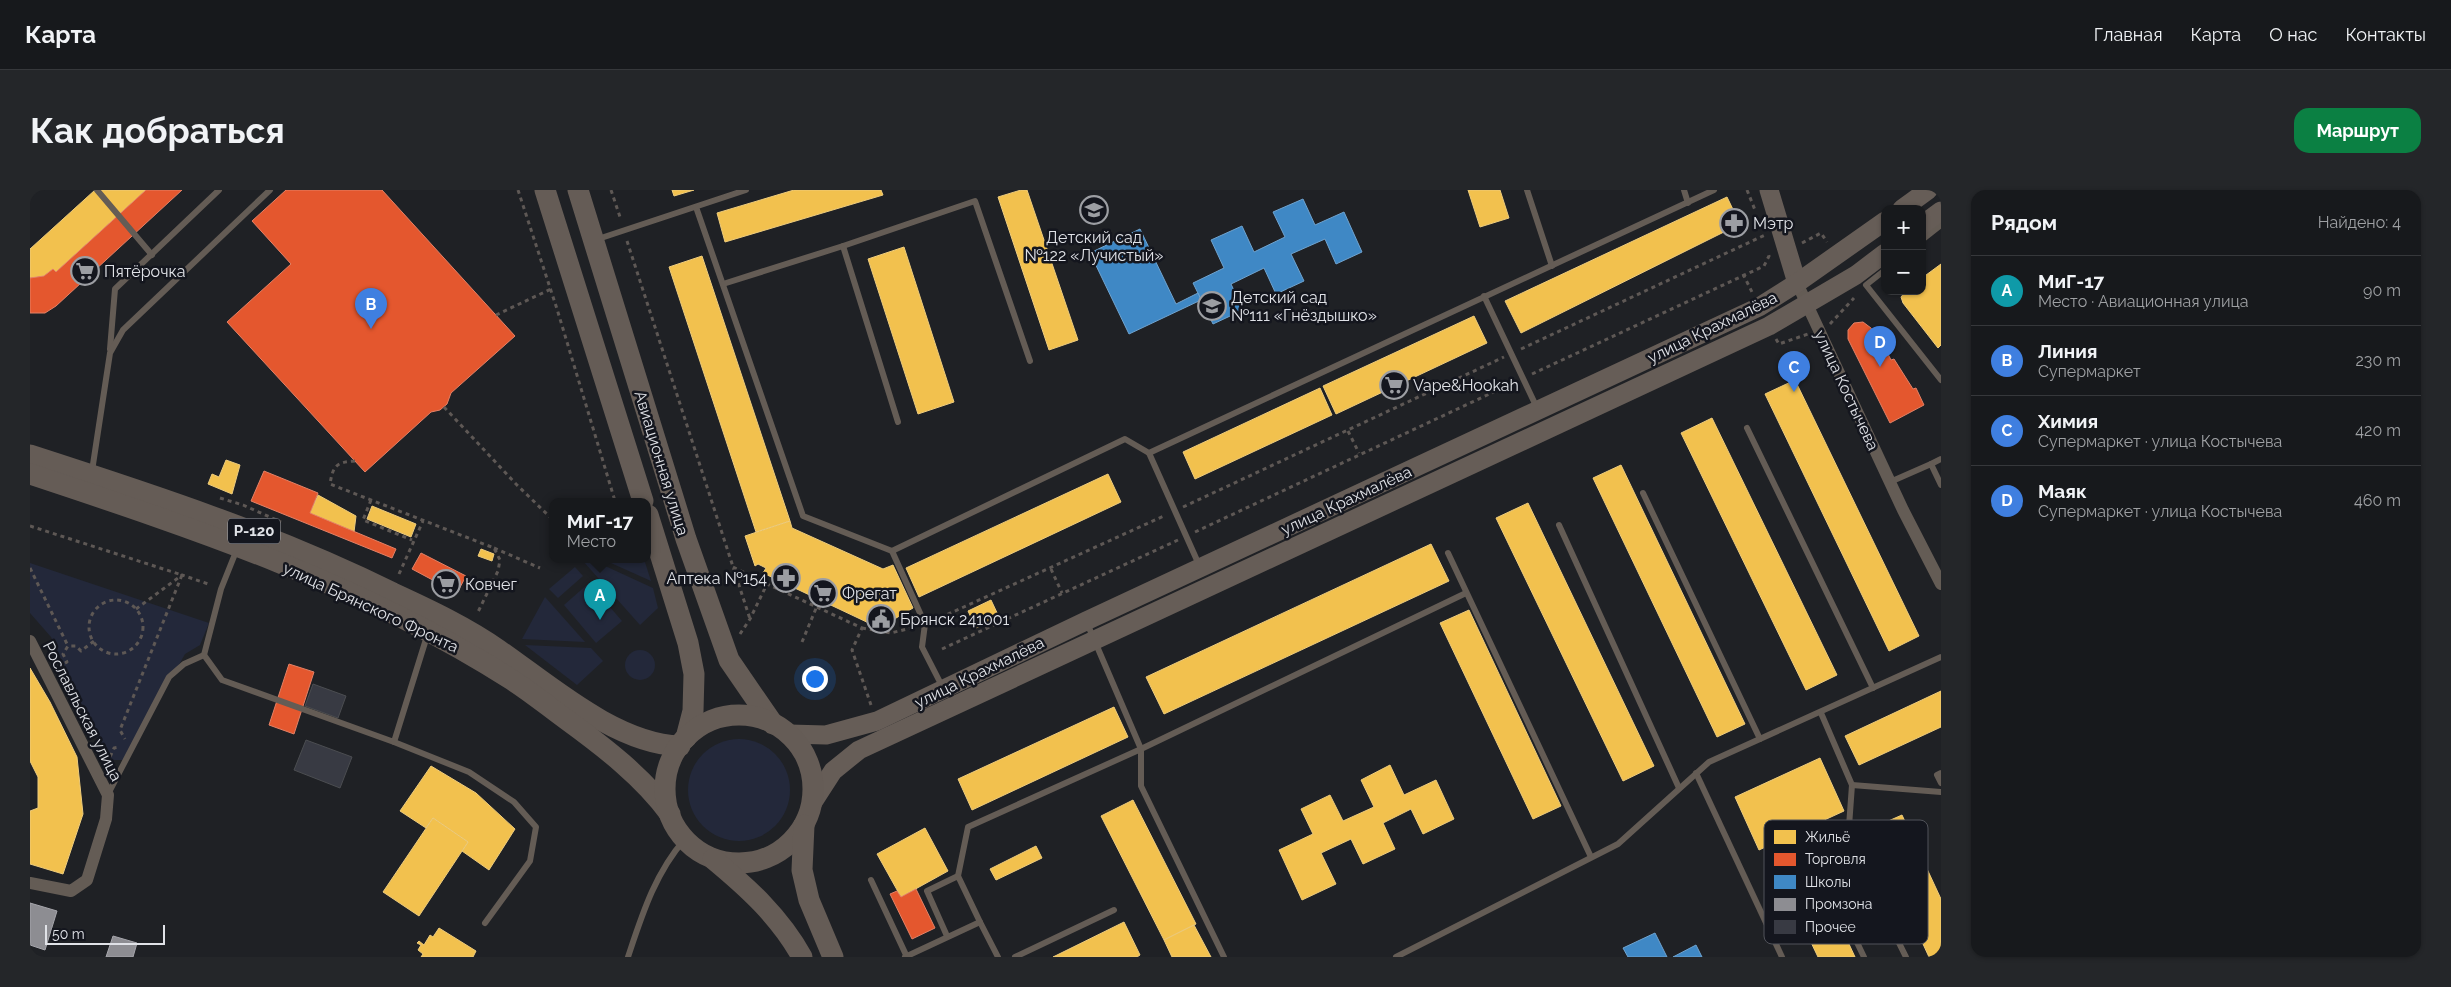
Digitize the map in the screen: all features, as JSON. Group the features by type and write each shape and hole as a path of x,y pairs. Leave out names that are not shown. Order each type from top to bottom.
{"main road":[{"name":"Авиационная улица","path":"545,190 642,498"},
{"name":"Авиационная улица","path":"578,190 686,539 729,660 781,729"},
{"name":"улица Костычева","path":"1769,190 1797,283"},
{"path":"1907,205 1928,190"},
{"path":"1926,222 1941,211"},
{"name":"улица Крахмалёва","path":"781,729 826,734 878,721 1086,621 1759,307 1797,283 1881,224"},
{"name":"улица Крахмалёва","path":"813,802 833,771 859,750 1769,326 1856,275 1881,256"},
{"name":"улица Брянского Фронта","path":"30,455 88,484 367,600 432,623 473,622 599,719 639,740 662,745 683,742"},
{"name":"улица Брянского Фронта","path":"30,474 88,484 252,530 366,579 514,680 590,737 655,793 670,814"},
{"name":"Авиационная улица","path":"651,525 688,643 694,674 693,711 683,742"},
{"path":"711,858 732,863 760,860 774,855 792,842 804,825 813,802 813,777 804,753 781,729 751,716 727,716 705,724 683,742 671,762 666,779 666,797 670,814 685,839 751,890 775,917 802,957"},
{"path":"804,825 802,870 807,892 820,929 833,957"}],"street":[{"name":"улица Костычева","path":"1797,283 1890,482 1941,584"},
{"name":"Рославльская улица","path":"30,642 108,795"},
{"path":"30,883 71,891 87,880 106,819 108,795"}],"lane":[{"path":"97,190 152,254"},
{"path":"88,484 110,353 115,289 219,190"},
{"path":"110,353 123,330 270,190"},
{"path":"716,190 718,198"},
{"path":"594,240 746,190"},
{"path":"1527,190 1552,266"},
{"path":"1684,190 1688,202"},
{"path":"1149,453 1714,190"},
{"path":"723,284 975,202 1030,361"},
{"path":"696,207 803,516 892,551 924,624 922,647 943,689"},
{"path":"1926,237 1941,225"},
{"path":"843,246 898,422"},
{"path":"1881,273 1866,285 1941,380"},
{"path":"1484,296 1538,411"},
{"path":"1747,428 1873,688"},
{"path":"892,551 1125,439 1149,453 1176,510 1200,568"},
{"path":"1890,482 1941,459"},
{"path":"1931,464 1941,485"},
{"path":"1643,493 1760,739"},
{"path":"1559,525 1679,788"},
{"path":"204,655 221,589 239,546"},
{"path":"1448,553 1591,857"},
{"path":"998,957 958,876 968,827 1141,749 1466,593"},
{"path":"1086,621 1141,749 1141,786 1224,957"},
{"path":"394,742 432,623"},
{"path":"204,655 222,680 394,742 469,772 514,802 536,827 530,861 486,923"},
{"path":"108,795 169,677 184,664 204,655"},
{"path":"1396,957 1618,844 1709,762 1941,657"},
{"path":"1821,712 1852,785 1849,820"},
{"path":"1696,773 1764,918"},
{"path":"1941,773 1937,775 1941,783"},
{"path":"1852,785 1941,792"},
{"path":"628,957 646,905 662,870 672,854 685,839"},
{"path":"947,936 927,891 958,876"},
{"path":"871,880 906,957 980,922"},
{"path":"1015,957 1114,910"},
{"path":"1776,944 1782,957"},
{"path":"1858,944 1864,957"},
{"path":"1900,944 1906,957"}],"path":[{"path":"518,190 614,498"},
{"path":"611,190 750,619"},
{"path":"1748,190 1758,217"},
{"path":"1762,226 1766,242"},
{"path":"733,567 862,628 891,633 924,624 1050,569 1765,235"},
{"path":"942,649 1187,536 1359,453 1764,266 1769,256 1768,249"},
{"path":"496,314 550,289"},
{"path":"444,407 516,484 549,516"},
{"path":"1348,431 1359,453"},
{"path":"355,461 341,462 332,470 330,484 540,568"},
{"path":"371,500 363,520 412,540"},
{"path":"399,574 412,540 423,521"},
{"path":"30,526 221,589"},
{"path":"473,622 498,571 500,560 494,548"},
{"path":"30,568 68,646"},
{"path":"1050,569 1062,593"},
{"path":"136,609 182,575"},
{"path":"101,778 114,748 124,746 124,734 120,730 182,575"},
{"path":"740,634 750,619 767,584"},
{"path":"117,600 126,601 136,609 143,621 143,630 135,646 119,653 110,653 102,649 94,641 89,628 90,619 100,605 117,600"},
{"path":"802,642 817,606"},
{"path":"862,628 852,650 878,721"},
{"path":"68,646 76,646 81,651 94,641"},
{"path":"47,673 67,662 63,654 68,646"}],"shaded area":[{"path":"30,563 209,623 200,645 185,654 126,760 107,760 51,637 30,613"},
{"path":"585,563 599,563 653,588 658,608 640,625"},
{"path":"611,563 645,563 651,581"},
{"path":"575,567 583,576 558,598 549,589"},
{"path":"589,583 622,621 596,643 564,605"},
{"path":"545,597 585,642 522,639"},
{"path":"525,645 591,648 603,661 577,685"},
{"path":"640,650 651,654 655,665 651,676 640,680 629,676 625,665 629,654"},
{"path":"739,739 758,743 775,754 786,771 790,790 786,809 775,826 758,837 739,841 720,837 703,826 692,809 688,790 692,771 703,754 720,743"}],"building: Жильё":[{"path":"95,190 146,190 56,272 53,269 44,276 30,278 30,249"},
{"path":"672,190 694,190 674,196"},
{"path":"794,190 881,190 883,195 725,242 717,213"},
{"path":"1027,190 1078,340 1049,350 998,197"},
{"path":"1468,190 1500,190 1509,218 1480,227"},
{"path":"1727,197 1740,224 1521,333 1505,301"},
{"path":"904,247 954,402 918,414 868,259"},
{"path":"702,256 790,521 756,532 669,267"},
{"path":"1941,264 1941,345 1938,348 1903,303 1901,297 1903,295 1926,295 1926,275"},
{"path":"1474,316 1487,343 1336,414 1323,386"},
{"path":"1795,380 1919,636 1889,651 1765,394"},
{"path":"1320,388 1332,415 1195,479 1183,452"},
{"path":"1712,418 1837,675 1806,690 1681,433"},
{"path":"226,460 240,465 232,494 208,484 212,474 219,477"},
{"path":"1621,465 1745,724 1717,737 1593,478"},
{"path":"1108,474 1121,502 919,597 906,568"},
{"path":"318,495 356,516 354,532 310,513"},
{"path":"1528,503 1654,766 1623,781 1496,518"},
{"path":"372,506 416,524 411,537 367,519"},
{"path":"790,521 792,528 883,569 893,565 913,608 886,624 876,618 873,625 763,573 766,568 758,564 755,566 745,536"},
{"path":"1431,544 1449,581 1164,714 1146,677"},
{"path":"481,549 494,554 492,561 478,556"},
{"path":"991,600 999,617 976,628 968,611"},
{"path":"1469,610 1561,806 1533,819 1440,623"},
{"path":"30,668 50,702 77,757 83,814 63,874 30,864 30,811 38,808 38,777 30,761"},
{"path":"1941,691 1941,727 1859,765 1845,736"},
{"path":"1114,707 1128,737 972,810 958,779"},
{"path":"1820,758 1844,811 1824,820 1764,820 1764,848 1759,850 1735,797"},
{"path":"1390,765 1404,795 1436,780 1454,819 1423,834 1411,809 1383,823 1395,849 1363,864 1351,839 1321,853 1336,884 1302,900 1279,850 1313,834 1301,809 1330,795 1343,821 1374,807 1361,780"},
{"path":"431,766 476,793 515,829 489,870 462,851 468,842 433,818 426,828 400,811"},
{"path":"1133,800 1196,924 1164,940 1101,816"},
{"path":"1902,815 1904,820 1891,820"},
{"path":"433,818 468,842 419,916 383,892"},
{"path":"925,828 948,871 901,897 877,854"},
{"path":"1036,846 1042,858 996,880 990,869"},
{"path":"1928,871 1941,899 1941,957 1929,957 1923,944 1928,944"},
{"path":"1124,922 1140,955 1137,957 1053,957"},
{"path":"1194,925 1211,957 1172,957 1164,940"},
{"path":"439,928 476,951 473,957 421,957 423,954 418,950 421,945 417,943 419,941 424,945 430,935 433,937"},
{"path":"1812,944 1849,944 1855,957 1818,957"}],"building: Торговля":[{"path":"146,190 182,190 56,306 45,313 30,313 30,278 44,276 53,269 56,272"},
{"path":"286,190 382,190 515,336 451,393 447,404 440,410 431,412 365,472 227,322 291,264 252,221"},
{"path":"1863,322 1871,328 1880,346 1883,344 1891,360 1894,359 1913,389 1916,388 1924,405 1890,423 1848,339 1848,330 1854,323"},
{"path":"264,471 318,493 310,513 396,549 392,558 251,501"},
{"path":"421,553 466,576 457,593 412,569"},
{"path":"289,664 314,672 294,734 269,725"},
{"path":"916,889 935,928 912,939 890,894 897,891 901,897"}],"building: Школы":[{"path":"1303,199 1315,225 1344,212 1362,252 1336,264 1325,239 1291,254 1304,281 1276,294 1264,268 1231,284 1243,310 1213,324 1193,283 1224,268 1211,240 1242,226 1254,252 1285,237 1273,212"},
{"path":"1140,229 1176,304 1198,293 1201,300 1129,334 1090,253"},
{"path":"1655,933 1667,957 1628,957 1623,948"},
{"path":"1696,945 1702,957 1673,957"}],"building: Промзона":[{"path":"30,903 57,911 45,950 30,945"},
{"path":"113,936 137,943 133,957 106,957"}],"building: Прочее":[{"path":"313,684 346,696 338,718 305,706"},
{"path":"306,740 352,757 340,788 294,770"}],"place":[{"name":"Детский сад №122 «Лучистый»","path":"1094,210"},
{"name":"Мэтр","path":"1734,223"},
{"name":"Пятёрочка","path":"85,271"},
{"name":"Детский сад №111 «Гнёздышко»","path":"1212,306"},
{"name":"Линия","path":"371,329"},
{"name":"Маяк","path":"1880,367"},
{"name":"Vape&Hookah","path":"1394,385"},
{"name":"Химия","path":"1794,392"},
{"name":"Аптека №154","path":"786,578"},
{"name":"Ковчег","path":"446,584"},
{"name":"Фрегат","path":"823,593"},
{"name":"Брянск 241001","path":"881,619"},
{"name":"МиГ-17","path":"600,620"}]}
